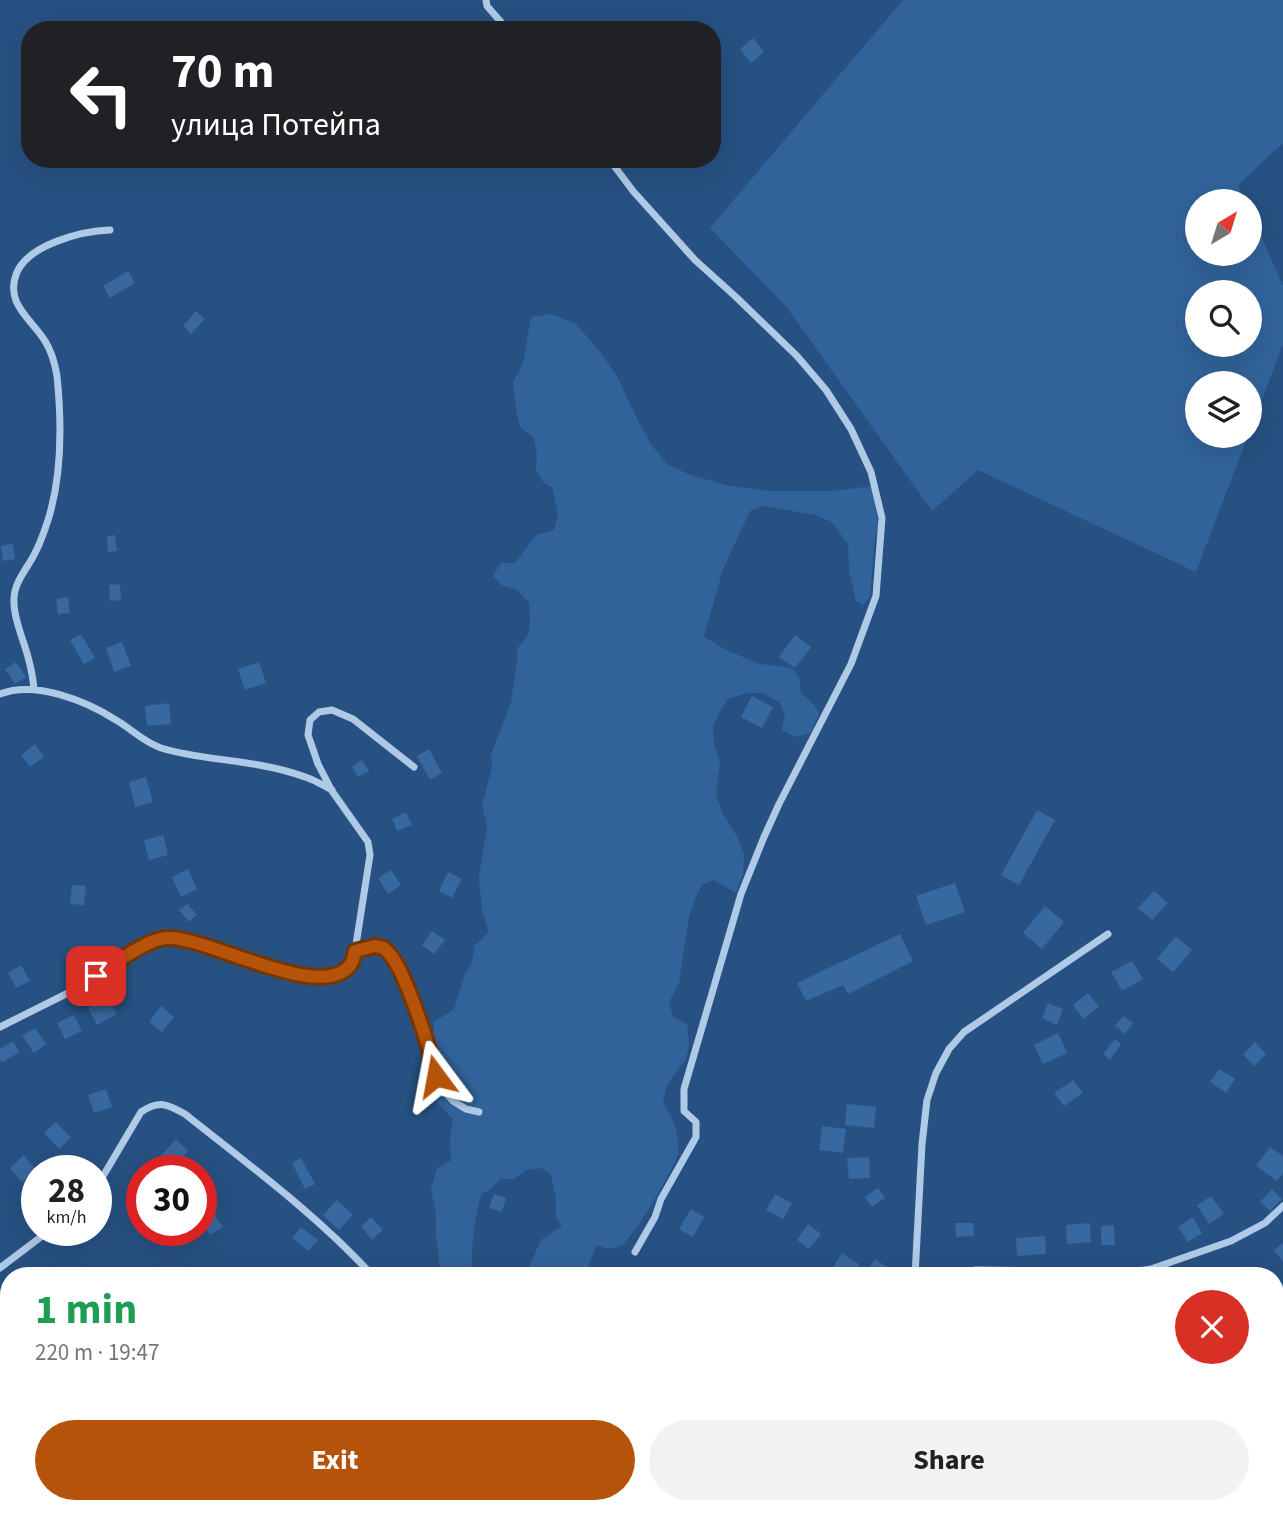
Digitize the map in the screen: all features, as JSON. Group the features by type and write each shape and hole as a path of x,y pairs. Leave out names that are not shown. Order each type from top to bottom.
{"street":[{"path":"486,0 487,6 500,21"},
{"path":"616,168 695,260 797,356 826,390 851,429 871,472 882,518 876,596 855,653 779,804 741,894 684,1089 684,1111 695,1122 696,1137 635,1252"},
{"path":"34,689 32,671 17,623 14,593 35,553 54,500 59,419 57,374 53,356 45,340 14,298 14,287 18,272 26,261 42,249 74,234 110,230"},
{"path":"0,694 34,689 85,702 118,721 144,742 196,757 272,768 308,778 332,791"},
{"path":"0,1027 78,988 152,941 168,937 192,940 229,955 276,969 317,977 332,976 344,970 352,962 355,951 370,855 368,842 332,791 318,764 308,735 310,720 319,712 332,710 353,719 414,767"},
{"path":"915,1267 927,1100 948,1049 964,1032 1108,934"},
{"path":"355,951 375,946 384,948 391,955 397,963 422,1023 442,1089 453,1101 479,1112"},
{"path":"112,1161 141,1112 150,1106 171,1106 185,1114 285,1194 364,1267"},
{"path":"1157,1267 1231,1241 1265,1223 1283,1206"},
{"path":"1,1267 29,1246"}],"shaded area":[{"path":"903,0 1283,0 1283,143 1238,185 1240,189 1185,189 1185,266 1262,266 1262,238 1283,286 1283,344 1262,400 1262,371 1185,371 1185,448 1243,448 1196,572 978,470 932,511 785,305 710,228"},
{"path":"550,314 575,323 617,376 652,446 667,464 688,474 725,485 770,491 833,491 872,486 878,524 870,597 863,605 856,601 849,570 848,544 832,522 815,515 764,506 750,511 723,569 704,637 728,651 760,664 792,668 799,677 801,693 819,713 811,733 795,737 782,730 785,714 779,702 762,693 747,693 728,699 713,728 714,745 720,763 716,795 744,854 743,874 736,893 713,880 702,885 689,916 679,983 669,1002 673,1017 687,1024 689,1043 686,1059 667,1085 663,1102 677,1132 678,1153 653,1201 622,1245 606,1248 597,1245 589,1267 529,1267 541,1240 562,1226 556,1217 556,1199 551,1175 541,1168 526,1170 514,1179 500,1179 481,1194 476,1214 472,1267 440,1267 436,1214 431,1190 437,1168 451,1161 453,1119 432,1095 431,1082 438,1066 433,1039 434,1022 454,1009 465,974 471,965 475,945 489,932 482,911 479,877 487,827 482,805 492,768 491,754 511,703 517,649 528,635 530,620 529,603 516,589 503,586 493,576 501,563 515,563 536,535 554,530 558,514 552,487 544,483 536,470 534,438 520,427 516,410 513,382 523,364 531,317"}],"building":[{"path":"753,38 764,52 751,63 740,49"},
{"path":"128,271 135,283 110,298 103,286"},
{"path":"196,311 205,319 191,334 183,326"},
{"path":"115,535 117,551 108,552 107,536"},
{"path":"13,544 15,559 3,561 1,546"},
{"path":"120,584 121,600 110,601 109,585"},
{"path":"68,597 70,613 58,614 56,599"},
{"path":"81,634 95,658 84,664 70,640"},
{"path":"795,635 811,647 795,668 779,657"},
{"path":"122,642 131,666 114,672 106,648"},
{"path":"16,662 26,677 15,684 5,669"},
{"path":"259,662 266,683 245,690 238,669"},
{"path":"752,696 773,707 762,728 741,717"},
{"path":"169,703 171,724 147,726 145,706"},
{"path":"35,744 44,757 30,767 21,755"},
{"path":"429,749 442,773 430,780 417,756"},
{"path":"362,760 369,771 358,777 352,766"},
{"path":"146,777 153,802 135,807 129,782"},
{"path":"1037,810 1055,820 1019,885 1001,875"},
{"path":"406,812 412,825 397,831 392,819"},
{"path":"163,835 168,855 149,860 144,840"},
{"path":"188,869 197,889 181,897 172,877"},
{"path":"391,870 401,885 388,894 378,878"},
{"path":"448,872 462,879 452,898 439,891"},
{"path":"955,883 965,912 926,925 916,896"},
{"path":"72,885 86,886 84,905 70,904"},
{"path":"1154,891 1168,903 1152,920 1138,908"},
{"path":"187,904 197,915 189,922 179,910"},
{"path":"1045,906 1064,922 1042,949 1023,933"},
{"path":"432,931 445,940 434,954 422,945"},
{"path":"900,934 913,961 848,994 843,985 806,1001 797,983"},
{"path":"1176,936 1192,950 1173,972 1157,959"},
{"path":"1132,961 1143,979 1122,991 1111,972"},
{"path":"21,965 30,981 16,988 8,973"},
{"path":"1088,993 1099,1007 1083,1019 1073,1005"},
{"path":"108,997 117,1014 97,1025 88,1008"},
{"path":"1048,1003 1063,1009 1057,1025 1042,1018"},
{"path":"161,1006 174,1017 162,1032 149,1022"},
{"path":"74,1015 82,1031 65,1039 57,1023"},
{"path":"1123,1016 1133,1023 1125,1034 1115,1026"},
{"path":"35,1028 46,1044 34,1053 22,1036"},
{"path":"1058,1033 1067,1053 1043,1064 1034,1045"},
{"path":"1115,1039 1121,1044 1110,1060 1103,1054"},
{"path":"13,1041 19,1052 2,1063 0,1049"},
{"path":"1255,1042 1266,1054 1254,1066 1243,1054"},
{"path":"1219,1069 1235,1079 1226,1093 1210,1082"},
{"path":"1073,1080 1083,1093 1064,1106 1054,1093"},
{"path":"106,1089 112,1107 94,1113 88,1095"},
{"path":"847,1104 876,1107 874,1128 845,1125"},
{"path":"56,1122 71,1138 59,1149 44,1133"},
{"path":"822,1126 846,1129 843,1153 819,1150"},
{"path":"176,1139 188,1151 184,1155 161,1155"},
{"path":"1270,1147 1283,1156 1283,1173 1277,1181 1256,1166"},
{"path":"869,1157 870,1178 849,1179 847,1158"},
{"path":"21,1158 21,1181 10,1168"},
{"path":"301,1158 315,1184 305,1189 292,1163"},
{"path":"878,1188 885,1198 872,1207 865,1197"},
{"path":"1272,1189 1282,1199 1270,1211 1260,1202"},
{"path":"494,1194 506,1198 502,1212 489,1208"},
{"path":"775,1194 792,1203 783,1219 766,1210"},
{"path":"1211,1196 1224,1214 1209,1224 1197,1205"},
{"path":"337,1200 353,1215 339,1230 323,1215"},
{"path":"691,1209 704,1217 693,1237 679,1229"},
{"path":"371,1217 383,1230 372,1240 361,1226"},
{"path":"1193,1217 1202,1233 1188,1242 1178,1227"},
{"path":"217,1218 223,1227 217,1231"},
{"path":"955,1223 973,1223 974,1236 956,1237"},
{"path":"1090,1223 1091,1242 1067,1244 1066,1225"},
{"path":"808,1224 821,1234 809,1249 797,1240"},
{"path":"1114,1225 1115,1245 1101,1245 1101,1226"},
{"path":"301,1227 318,1240 308,1251 292,1238"},
{"path":"1045,1236 1046,1254 1017,1256 1016,1238"},
{"path":"1283,1243 1283,1262 1274,1250"},
{"path":"842,1253 859,1264 857,1267 833,1267"},
{"path":"875,1259 887,1267 869,1267"}],"route":[{"path":"96,976 152,941 168,937 192,940 229,955 276,969 317,977 332,976 344,970 352,962 355,951 375,946 384,948 397,963 422,1023 436,1076"}]}
